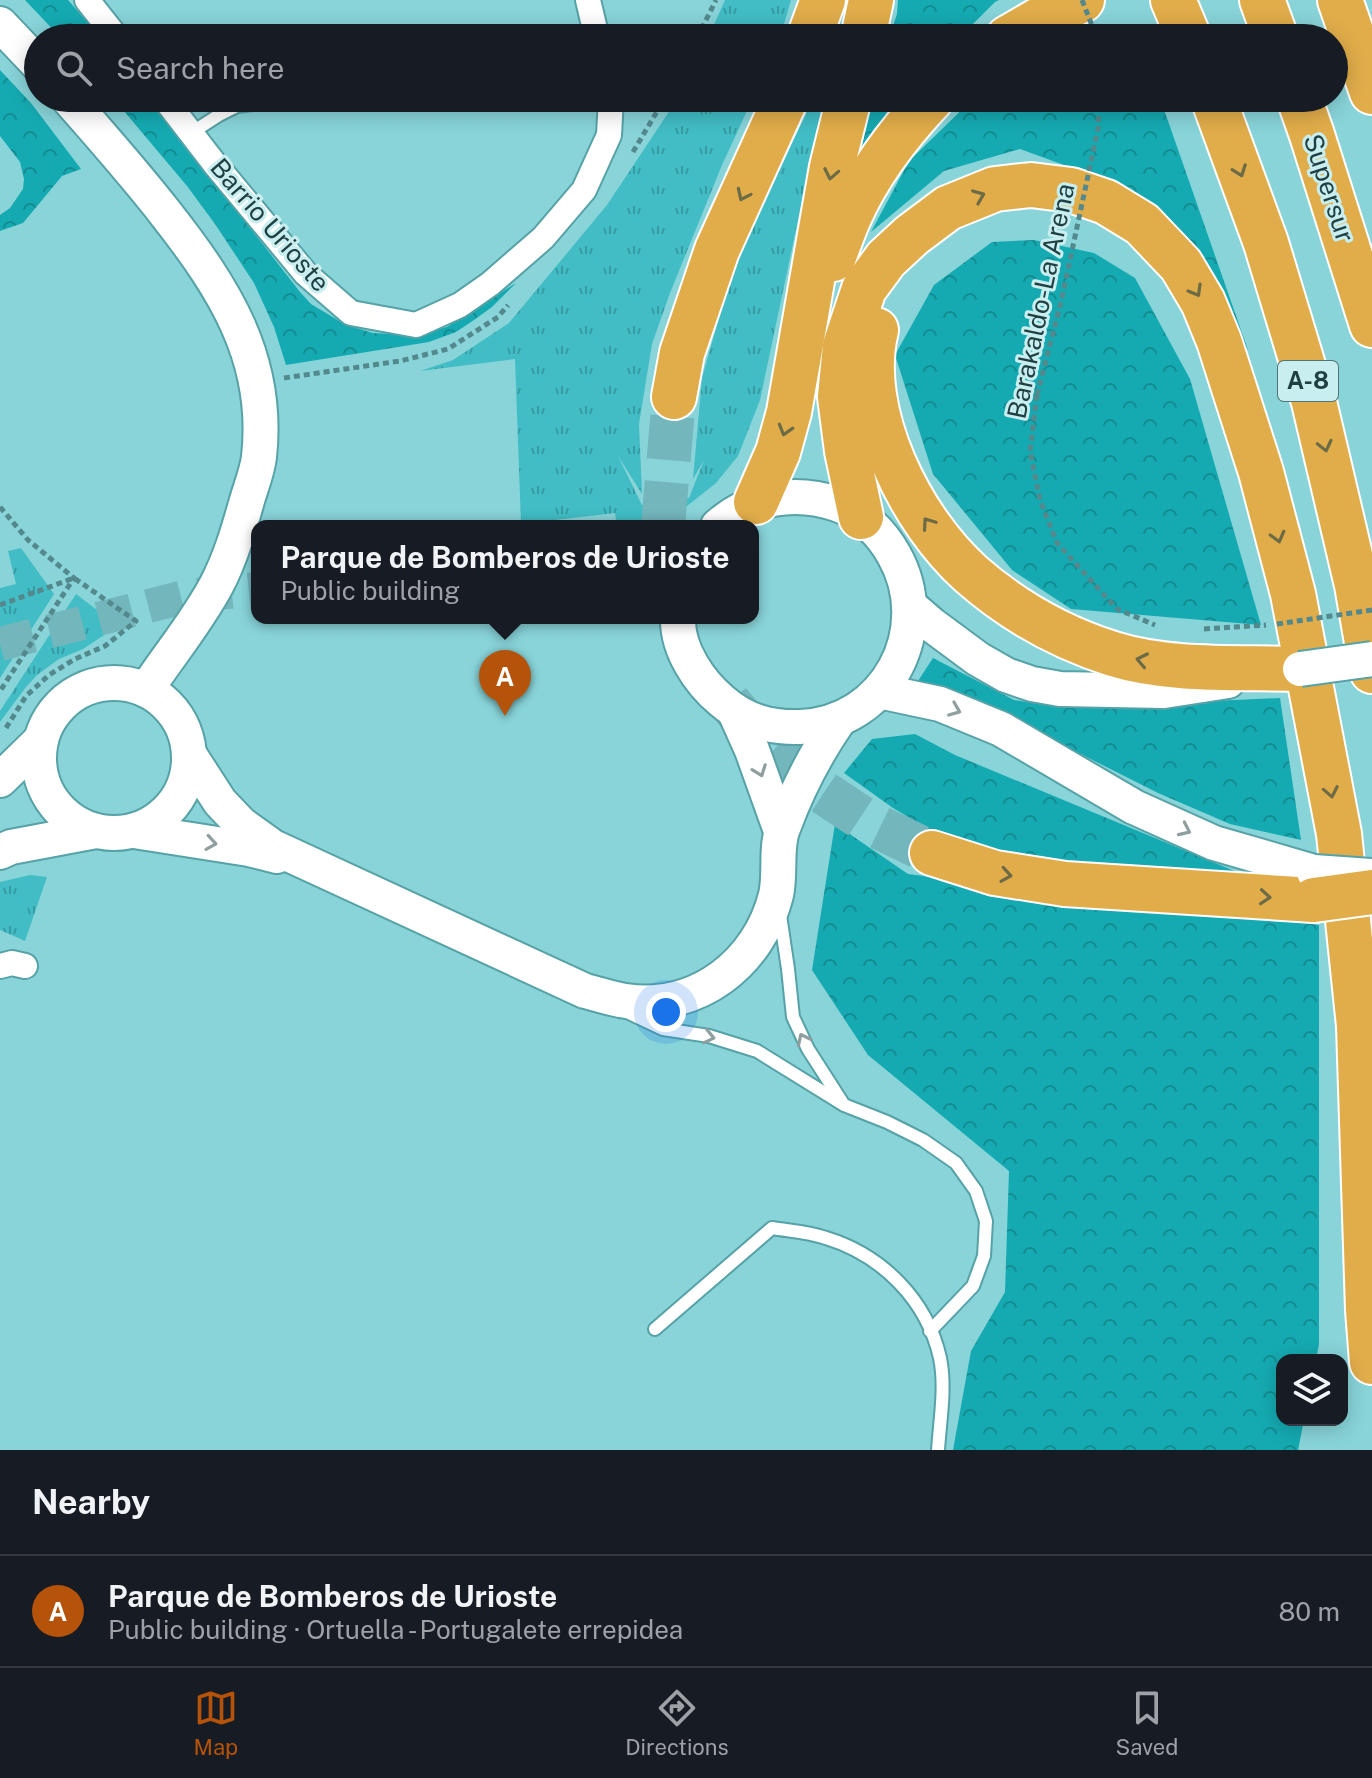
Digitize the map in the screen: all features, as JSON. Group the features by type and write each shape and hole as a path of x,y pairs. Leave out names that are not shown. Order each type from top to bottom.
{"highway":[{"path":"814,24 823,0"},
{"path":"866,24 871,0"},
{"path":"1032,24 1082,0"},
{"path":"1173,0 1183,24"},
{"path":"1262,0 1271,24"},
{"path":"1340,0 1372,92"},
{"path":"674,397 682,353 717,250 780,112"},
{"path":"756,502 785,432 832,167 846,112"},
{"path":"797,367 849,216 878,163 919,112"},
{"name":"A-8","path":"1218,112 1266,243 1314,402 1357,585 1372,671"},
{"name":"Supersur","path":"1304,112 1372,325"},
{"path":"861,517 847,451 840,397 845,346 864,289 886,259 912,235 948,208 995,189 1031,185 1071,190 1106,202 1142,224 1181,265 1203,302 1219,341 1261,472 1293,594 1339,834 1359,1026 1372,1362"},
{"path":"912,235 884,298 872,347 872,395 886,445 911,498 938,537 981,581 1015,608 1060,635 1115,655 1164,665 1284,670"},
{"path":"932,853 995,873 1065,884 1314,886 1372,892"}],"street":[{"path":"87,0 106,24"},
{"path":"588,0 594,24"},
{"path":"0,24 24,49"},
{"path":"80,112 135,174 212,276 241,331 256,382 260,420 259,460 237,538 217,584 146,690"},
{"name":"Barrio Urioste","path":"175,112 306,274 351,313 416,325 460,305 490,284 543,238 584,190 609,135 610,112"},
{"path":"678,624 688,658 706,688 735,712 760,724 784,728 812,727 839,720 879,691 897,667 907,638 910,606 904,572 884,538 861,517 840,505 812,497 779,497 756,502 725,520"},
{"path":"910,606 978,659 1006,675 1060,689 1164,691 1284,670 1372,659"},
{"path":"103,684 125,684 146,690 163,701 185,734 189,754 188,775 181,794 169,810 153,823 134,831 115,834 96,831 74,822 57,807 44,787 39,764 41,740 49,720 63,703 81,691 103,684"},
{"path":"879,691 940,704 1001,729 1134,807 1314,886 1372,876"},
{"path":"735,712 781,831"},
{"path":"189,754 220,802 241,824 273,847 585,991 627,1001 658,1001 696,993 729,973 762,934 776,894 781,831 816,754 839,720"},
{"path":"0,780 41,740"},
{"path":"0,852 11,847 96,831"},
{"path":"134,831 249,849 308,864"},
{"path":"0,966 12,963 25,966"}],"lane":[{"path":"191,133 225,112"},
{"path":"776,894 793,1017 808,1049 844,1105"},
{"path":"585,991 663,1029 709,1036 757,1051 844,1105 923,1140 956,1163 976,1191 986,1221 984,1256 973,1286 930,1331"},
{"path":"655,1329 772,1228 825,1237 864,1253 893,1275 916,1304 940,1357 942,1384 938,1450"}],"path":[{"path":"704,24 716,0"},
{"path":"1082,0 1091,24"},
{"name":"Barakaldo-La Arena","path":"1099,112 1098,129 1061,302 1037,395 1030,451 1040,500 1057,543 1117,609 1156,625"},
{"path":"0,507 28,540 74,578 136,621 105,646 49,675 26,696 0,735"},
{"path":"0,605 74,578"},
{"path":"0,691 74,578"},
{"path":"1200,629 1277,624 1372,610"}],"green space":[{"path":"25,0 68,0 89,24 48,24"},
{"path":"725,0 791,0 784,24 714,24"},
{"path":"898,0 999,0 973,24 894,24"},
{"path":"0,70 24,96 24,112 38,112 81,169 62,176 23,223 0,231 0,215 10,208 23,189 24,179 20,162 0,136"},
{"path":"125,112 160,112 300,292 311,304 346,325 373,333 414,335 447,327 516,283 474,320 456,332 429,342 286,365 274,327 254,283 187,186"},
{"path":"669,112 747,112 722,165 652,344 639,424 642,494 618,456 642,505 689,498 704,460 693,479 702,378 726,293 753,223 807,112 824,112 760,400 738,456 716,483 670,520 616,520 615,513 555,520 521,520 515,359 420,371 453,360 509,323 607,205"},
{"path":"864,112 889,112 847,166"},
{"path":"960,112 1165,112 1248,350 1182,235 1127,188 1020,149 944,171 871,232 909,161"},
{"path":"1034,240 1094,253 1135,278 1190,379 1261,625 1071,609 1012,570 933,474 895,355 934,285 992,242"},
{"path":"21,548 54,594 0,678 0,588 16,584 8,551"},
{"path":"76,594 118,626 37,675 0,722 0,711"},
{"path":"933,658 1014,700 1064,708 1280,698 1301,840 1230,824 1158,793 1039,733 918,681"},
{"path":"915,734 955,755 1244,875 1090,871 942,837 893,808 844,773 872,739"},
{"path":"835,824 908,874 1319,925 1319,1344 1317,1354 1276,1354 1276,1426 1303,1426 1298,1450 953,1450 971,1351 1005,1292 1009,1171 868,1055 812,970"},
{"path":"30,875 47,877 25,941 0,930 0,882"}],"tunnel":[{"path":"664,520 674,397"},
{"path":"0,644 188,596 251,590"},
{"path":"729,702 761,741 815,787 868,822 932,853"}],"place":[{"name":"Parque de Bomberos de Urioste","path":"505,716"}]}
